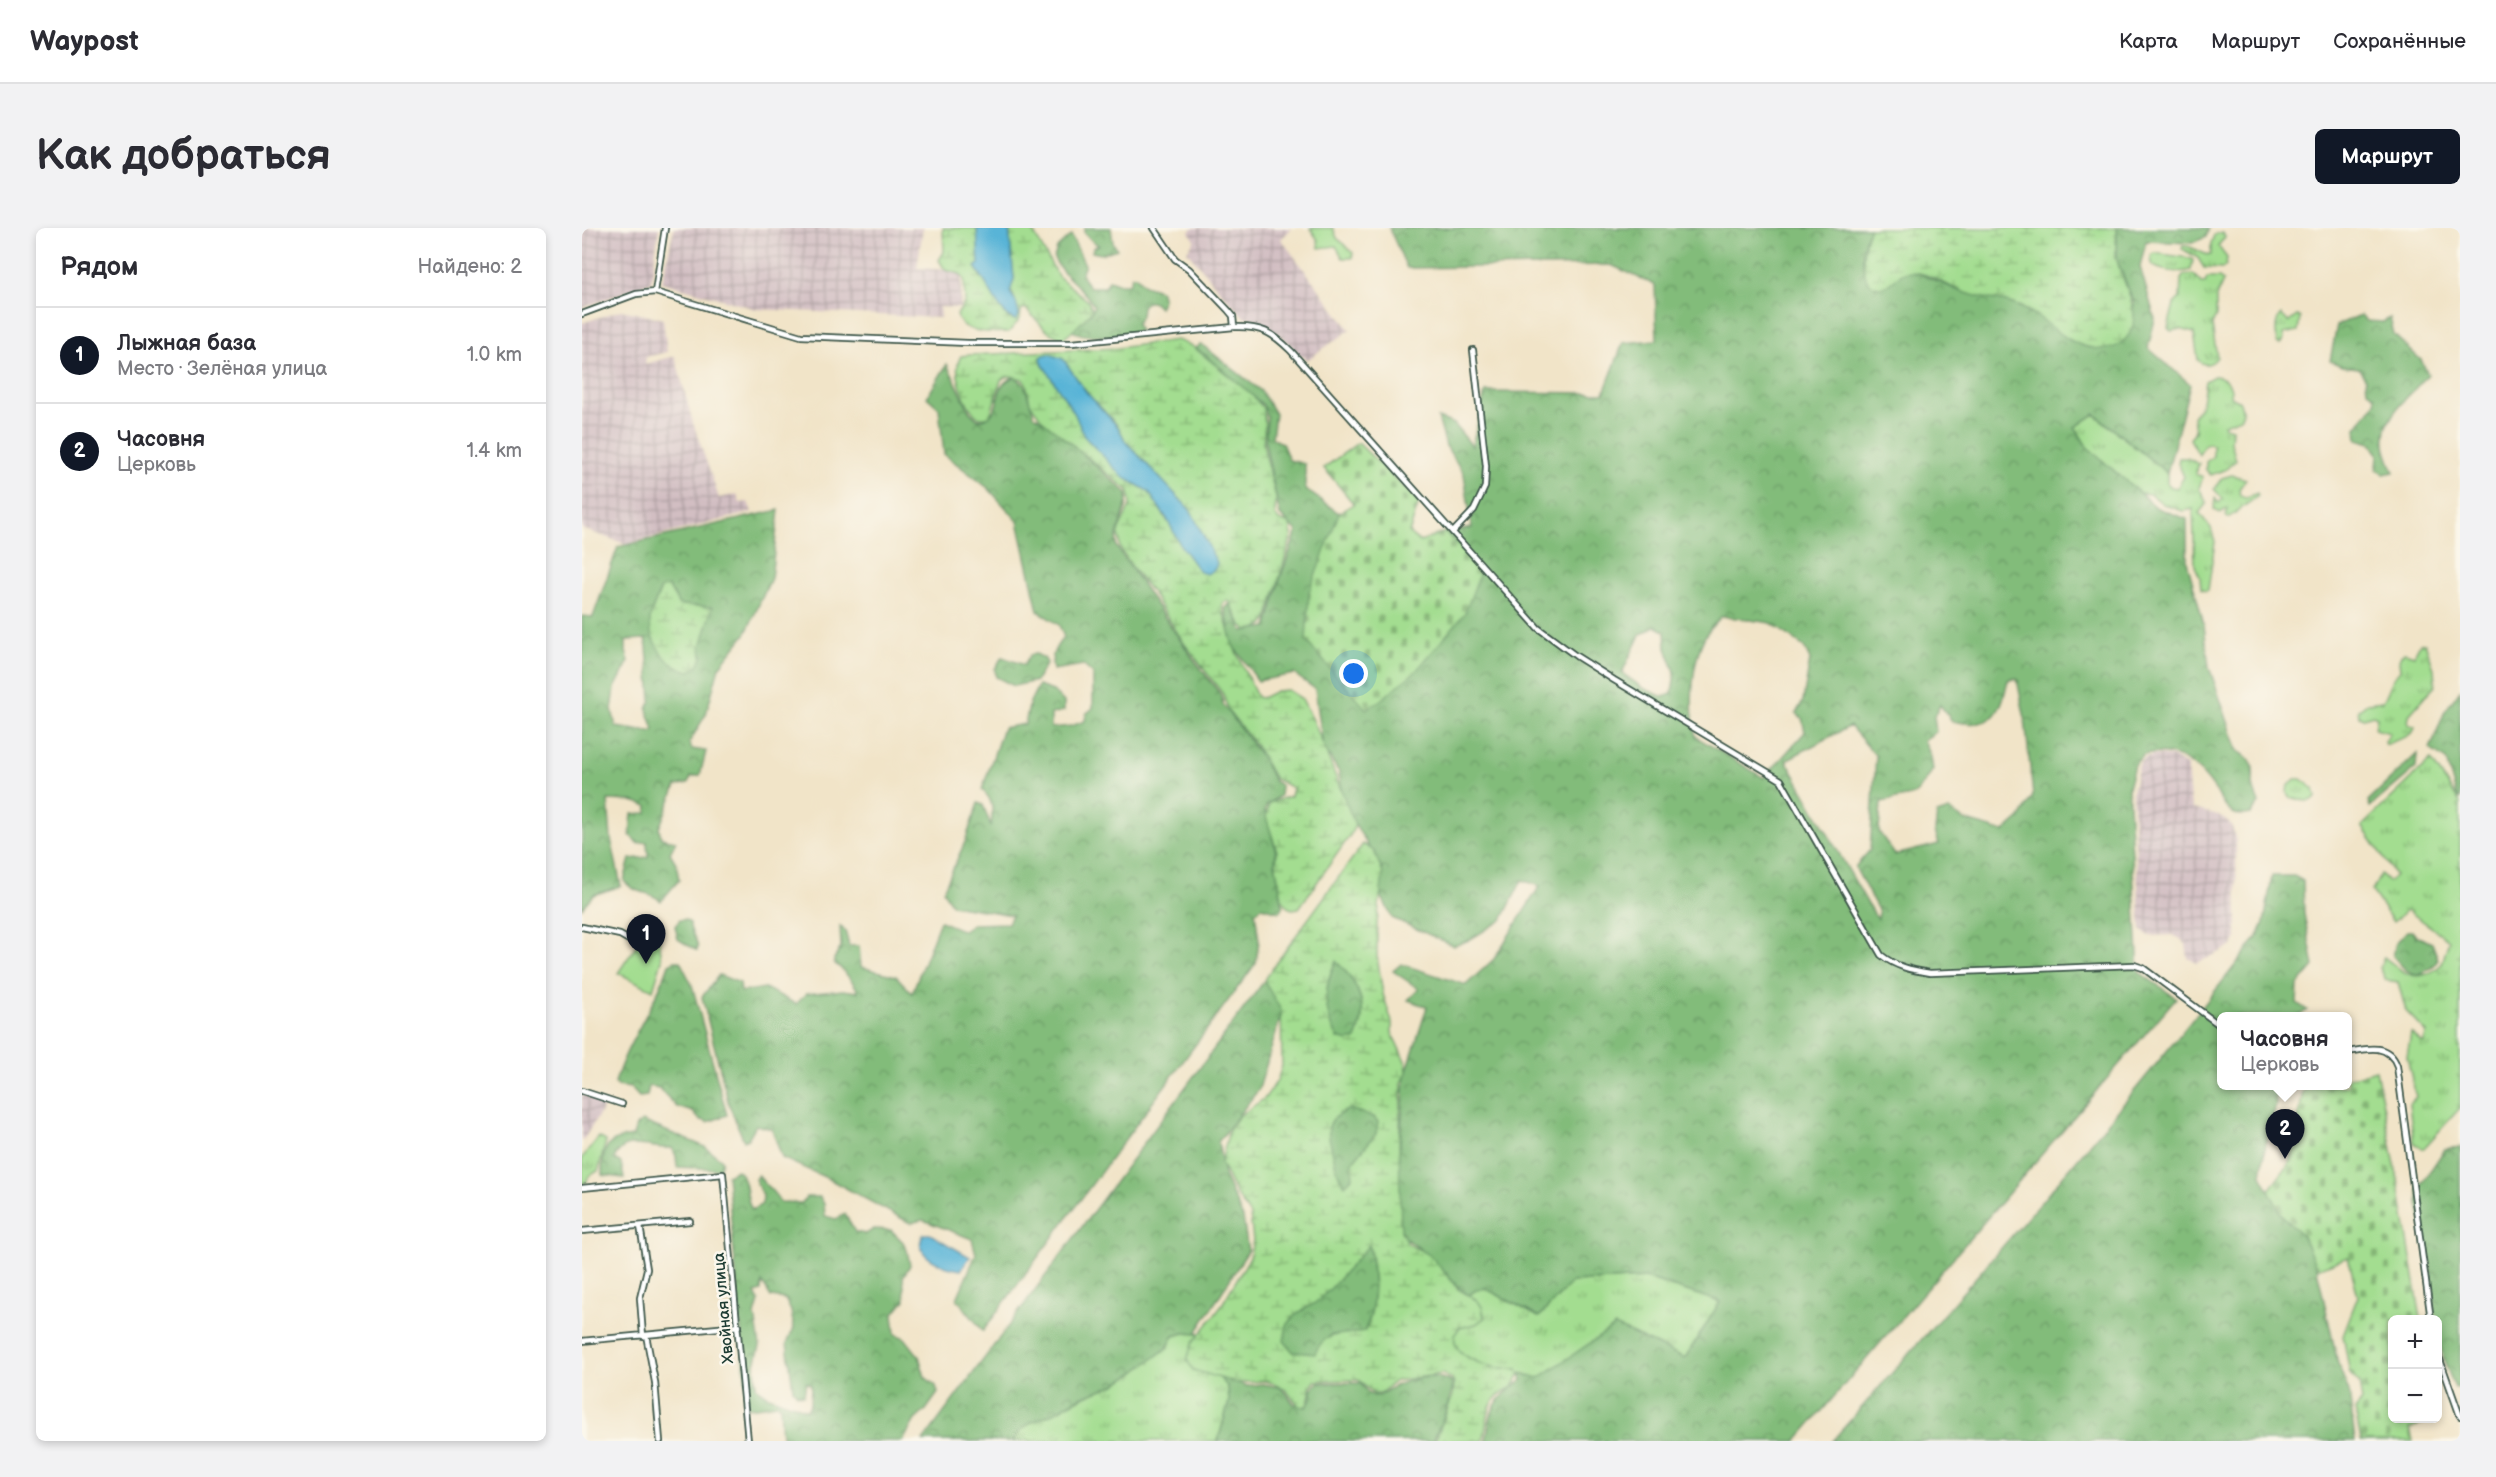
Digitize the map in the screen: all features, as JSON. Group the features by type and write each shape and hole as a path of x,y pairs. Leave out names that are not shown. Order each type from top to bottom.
{"street":[{"path":"655,292 664,228"},
{"path":"1154,228 1175,259 1189,269 1233,316 1234,327"},
{"path":"582,314 636,294 655,292 801,336 968,343 1072,344 1234,327 1263,330 1276,336 1538,628 1559,645 1614,680 1781,780 1881,955 1888,961 1912,970 1930,973 2134,965 2143,968 2217,1023"},
{"path":"1453,532 1474,510 1485,487 1486,466 1473,350"},
{"path":"582,927 620,935 634,943"},
{"path":"2352,1051 2375,1048 2385,1050 2394,1058 2397,1066 2430,1315"},
{"path":"582,1091 622,1104"},
{"name":"Хвойная улица","path":"582,1188 723,1173 748,1441"},
{"path":"582,1231 690,1221"},
{"path":"640,1226 647,1269 640,1298 655,1382 660,1441"},
{"path":"582,1341 739,1326"},
{"path":"2442,1365 2460,1416"}],"shaded area":[{"path":"585,228 659,228 651,282 582,308 582,236"},
{"path":"674,228 923,228 917,268 962,271 960,308 940,307 940,318 756,309 662,282"},
{"path":"1192,228 1292,228 1281,239 1350,330 1307,360 1301,357 1283,337 1248,317 1245,318 1221,292 1187,251 1195,240 1189,232"},
{"path":"621,310 663,319 667,352 646,357 645,364 675,356 693,423 719,498 737,494 740,503 748,502 752,512 626,544 582,529 582,323"},
{"path":"2157,755 2172,757 2187,766 2190,801 2193,809 2215,814 2228,821 2236,841 2237,938 2231,947 2197,963 2188,958 2186,944 2179,938 2172,935 2149,936 2141,930 2132,791 2140,762"},
{"path":"582,1094 606,1104 582,1142"}],"green space":[{"path":"943,228 977,228 979,264 975,267 1008,318 1014,297 1010,289 1014,279 1009,228 1031,228 1058,276 1088,301 1092,310 1073,331 1062,339 1048,332 1025,308 1021,310 1020,319 1009,332 979,331 964,326 957,315 965,302 964,279 960,274 945,270 939,260 944,252"},
{"path":"1085,228 1111,228 1113,243 1117,249 1101,254 1092,252 1093,248 1099,245 1084,232"},
{"path":"1310,228 1333,228 1337,238 1353,253 1352,258 1343,258 1336,246 1319,248 1318,240"},
{"path":"1389,228 1870,228 1863,251 1863,260 1866,276 1876,287 1893,281 1904,272 1918,273 1962,292 2011,303 2042,318 2071,341 2106,348 2124,340 2129,333 2134,303 2117,260 2117,228 2209,228 2206,237 2192,243 2146,241 2140,267 2155,319 2148,348 2190,384 2167,473 2095,414 2075,427 2087,447 2157,508 2187,519 2187,562 2204,625 2209,667 2238,751 2252,764 2253,786 2259,803 2251,814 2233,813 2225,806 2209,781 2193,765 2176,756 2155,753 2143,755 2134,765 2128,788 2139,972 2176,998 1796,1441 1486,1441 1495,1406 1522,1380 1520,1373 1539,1378 1615,1326 1685,1358 1720,1302 1647,1278 1572,1282 1539,1317 1485,1288 1469,1295 1460,1289 1427,1254 1402,1236 1395,1207 1405,1077 1427,1007 1408,1000 1419,989 1393,971 1401,964 1466,985 1494,959 1540,886 1522,880 1502,920 1469,940 1454,946 1392,918 1381,895 1382,869 1344,806 1339,772 1323,746 1315,689 1294,674 1258,681 1232,644 1225,608 1230,604 1243,631 1267,627 1280,579 1297,531 1280,515 1265,443 1267,417 1263,405 1196,348 1201,344 1261,391 1275,414 1272,438 1282,443 1289,460 1305,464 1305,489 1339,513 1354,504 1324,468 1358,443 1419,502 1409,533 1420,542 1445,532 1472,528 1464,474 1446,446 1438,418 1454,424 1472,446 1485,392 1604,393 1623,343 1657,340 1655,285 1611,265 1407,268","holes":["1722,616 1771,623 1804,647 1810,660 1803,701 1796,713 1802,718 1805,732 1764,778 1696,737 1692,697 1693,682 1698,653 1709,630","1655,626 1665,631 1666,648 1675,672 1672,694 1663,697 1643,688 1622,673 1640,635","2017,679 2025,719 2033,796 2020,818 2004,832 1964,820 1949,810 1937,814 1935,831 1939,844 1895,855 1879,832 1881,802 1911,796 1918,792 1933,770 1931,757 1924,740 1936,732 1934,716 1940,705 1952,721 1966,723 1986,721 1998,711 2008,680","1850,726 1876,756 1870,850 1855,867 1879,912 1878,919 1786,760"]},
{"path":"1870,228 2117,228 2116,256 2132,303 2133,325 2129,335 2120,344 2109,348 2096,348 2072,341 2020,306 1979,297 1923,274 1905,273 1885,286 1875,286 1866,276 1863,260 1865,242"},
{"path":"2223,233 2225,237 2218,246 2227,258 2226,265 2222,269 2204,268 2198,258 2182,249 2183,246 2187,246 2211,255 2211,244 2214,235"},
{"path":"1071,235 1085,265 1082,272 1083,277 1090,287 1105,287 1109,280 1129,284 1132,276 1136,276 1144,285 1160,290 1163,300 1159,307 1154,302 1147,302 1142,306 1141,316 1136,324 1140,331 1101,337 1082,334 1065,327 1091,313 1094,306 1054,258 1057,248"},
{"path":"2154,253 2189,258 2193,260 2191,270 2176,272 2159,269 2152,264 2151,256"},
{"path":"2193,274 2201,283 2205,283 2207,278 2219,278 2223,281 2216,297 2216,316 2212,325 2217,357 2208,364 2198,360 2194,333 2181,329 2171,331 2168,328 2174,304 2180,298 2181,279 2184,275"},
{"path":"2281,315 2289,322 2297,316 2300,318 2298,331 2283,334 2284,339 2280,344 2277,343 2276,328"},
{"path":"2361,315 2367,321 2383,322 2390,318 2394,335 2421,360 2428,374 2399,406 2388,424 2385,445 2394,472 2384,474 2377,469 2378,454 2371,443 2357,439 2356,428 2375,403 2375,396 2367,390 2366,379 2359,368 2342,366 2330,361 2337,325"},
{"path":"1177,340 1192,346 1251,394 1263,408 1265,424 1263,444 1276,498 1275,515 1279,520 1290,524 1292,535 1267,620 1259,628 1247,630 1241,624 1229,601 1224,602 1222,607 1232,643 1257,697 1262,698 1276,691 1288,690 1302,699 1314,722 1355,825 1299,908 1287,907 1282,898 1276,868 1277,851 1266,817 1269,803 1291,796 1293,788 1275,779 1256,746 1228,710 1223,694 1184,643 1120,548 1118,532 1130,506 1129,491 1042,420 1030,403 1026,383 1022,379 1011,376 1001,380 990,416 979,418 969,406 961,389 958,363 961,356 1117,348","holes":["1049,354 1063,359 1087,393 1118,426 1126,442 1191,511 1217,566 1174,531 1148,491 1133,483 1084,436 1075,414 1042,362"]},
{"path":"947,364 970,412 978,420 993,412 1002,386 1015,377 1024,384 1034,415 1054,429 1127,493 1116,546 1194,660 1221,695 1223,705 1262,757 1274,781 1281,786 1280,796 1267,804 1265,810 1276,852 1275,863 1283,907 1279,912 1262,907 1255,912 1259,940 1256,963 983,1331 957,1299 976,1254 972,1239 923,1220 910,1223 829,1179 782,1158 772,1129 756,1125 748,1139 744,1141 729,1105 702,997 719,975 740,983 741,992 765,988 796,1004 806,994 843,990 858,992 848,976 834,963 841,947 840,926 845,931 849,946 859,946 861,967 896,976 912,993 940,921 964,931 972,924 1008,923 1012,915 952,905 943,891 965,842 978,803 983,805 991,826 992,806 982,790 1003,728 1025,724 1030,702 1038,686 1053,691 1064,702 1064,711 1051,714 1051,728 1071,726 1085,721 1086,714 1093,708 1093,674 1083,665 1053,670 1054,652 1064,637 1059,625 1038,611 1018,521 988,488 944,454 939,408 927,397"},
{"path":"2214,376 2228,382 2231,397 2240,402 2243,413 2240,418 2224,424 2225,427 2232,429 2231,443 2236,460 2226,469 2211,475 2206,470 2206,462 2213,456 2213,446 2204,445 2199,455 2190,439 2195,431 2193,417 2202,403 2205,381"},
{"path":"2094,414 2167,473 2167,483 2171,487 2177,488 2184,477 2178,463 2179,458 2187,458 2199,464 2195,474 2203,477 2199,488 2207,503 2199,513 2211,528 2215,542 2208,590 2201,589 2200,577 2195,566 2193,509 2183,511 2165,505 2150,494 2139,493 2087,447 2075,427"},
{"path":"1358,443 1419,502 1409,533 1420,542 1445,532 1481,570 1465,613 1417,670 1377,703 1366,709 1306,641 1309,592 1339,513 1354,504 1324,468"},
{"path":"2232,475 2246,479 2239,489 2240,496 2246,498 2257,493 2258,496 2228,518 2226,516 2228,508 2220,513 2214,509 2215,498 2218,503 2223,499 2214,489 2222,478"},
{"path":"779,510 771,578 746,633 719,667 706,714 689,743 692,749 706,751 700,775 691,777 688,783 676,786 659,828 661,838 676,841 670,853 676,863 679,880 661,901 633,889 624,881 630,859 648,857 647,842 637,843 630,835 632,814 647,813 648,806 632,801 608,800 611,839 621,886 593,895 582,908 582,616 593,617 618,547","holes":["661,588 673,593 679,605 712,607 701,646 702,657 673,663 655,640 652,632 652,610","645,639 651,700 647,709 654,730 650,732 616,727 612,710 615,688 629,661 626,640"]},
{"path":"668,586 679,605 713,607 701,646 702,657 697,667 690,671 674,665 661,653 650,628 652,612 661,588"},
{"path":"2425,643 2434,669 2435,685 2409,715 2408,724 2415,727 2413,731 2407,737 2386,745 2385,742 2390,733 2375,729 2377,717 2373,715 2363,718 2359,716 2358,710 2367,703 2383,701 2400,670 2400,656 2405,652 2414,655 2420,644"},
{"path":"1036,654 1044,658 1047,663 1036,681 1014,686 996,677 995,669 1002,657 1024,665 1030,655"},
{"path":"2460,690 2460,799 2457,797 2446,760 2430,749 2445,711"},
{"path":"2417,754 2416,768 2370,807 2368,801"},
{"path":"2431,760 2460,803 2460,1108 2423,1149 2414,1143 2409,1104 2416,1097 2407,1057 2411,1033 2423,1043 2427,1033 2406,1011 2398,982 2386,980 2380,968 2384,957 2412,975 2426,975 2442,964 2449,940 2407,910 2393,922 2372,891 2381,874 2389,882 2395,875 2362,826"},
{"path":"2295,779 2301,779 2314,789 2316,797 2314,800 2306,801 2289,797 2288,787"},
{"path":"1363,844 1374,851 1383,874 1377,923 1377,956 1383,994 1392,1022 1392,1033 1406,1063 1407,1072 1402,1083 1399,1145 1401,1231 1408,1244 1430,1255 1458,1289 1478,1301 1482,1307 1484,1318 1476,1324 1459,1328 1455,1336 1458,1349 1477,1362 1496,1368 1517,1369 1520,1373 1513,1387 1493,1402 1483,1441 1435,1441 1453,1395 1452,1379 1442,1374 1396,1381 1379,1394 1374,1394 1358,1380 1315,1381 1311,1387 1308,1404 1304,1407 1299,1406 1286,1390 1276,1384 1265,1381 1237,1383 1193,1370 1187,1360 1192,1344 1220,1308 1250,1257 1253,1240 1250,1215 1236,1194 1221,1163 1229,1130 1238,1117 1265,1098 1277,1081 1282,1066 1281,1010 1264,981","holes":["1336,961 1357,987 1362,1006 1362,1017 1356,1039 1348,1041 1338,1038 1327,1009 1328,980","1350,1109 1374,1117 1378,1122 1376,1134 1352,1163 1353,1177 1345,1185 1337,1171 1329,1132 1331,1122","1369,1245 1374,1289 1372,1311 1365,1331 1329,1337 1319,1346 1315,1354 1293,1352 1284,1341 1287,1325 1296,1314 1315,1303"]},
{"path":"2272,876 2294,876 2303,881 2304,914 2314,966 2298,985 2297,1003 2307,1010 2304,1012 2217,1012 2217,1090 2275,1090 2276,1104 2261,1175 2283,1217 2303,1236 2317,1269 2338,1364 2349,1392 2355,1441 1832,1441 1996,1255 2103,1129 2258,936 2264,923"},
{"path":"680,920 690,923 698,947 697,951 678,939 675,926"},
{"path":"646,931 659,939 662,960 653,990 618,973"},
{"path":"2407,931 2412,931 2416,936 2432,943 2438,959 2432,967 2419,974 2410,973 2393,956 2396,943"},
{"path":"680,961 692,985 727,1115 708,1122 699,1119 693,1112 677,1107 659,1088 649,1086 647,1096 639,1097 631,1088 617,1086 615,1083 620,1067 657,994 669,964"},
{"path":"1336,961 1351,979 1362,1006 1356,1039 1348,1041 1338,1038 1327,1009 1327,990"},
{"path":"1265,980 1282,1012 1259,1089 1218,1142 1224,1175 1243,1218 1248,1251 1197,1331 1203,1337 1215,1373 1198,1334 1184,1333 1174,1336 1167,1348 1135,1372 1114,1385 1081,1397 1054,1413 1030,1423 1019,1432 1013,1441 923,1441"},
{"path":"2376,1070 2399,1185 2420,1315 2388,1315 2388,1423 2425,1423 2410,1429 2413,1441 2361,1441 2355,1410 2362,1401 2359,1383 2350,1374 2343,1335 2358,1296 2348,1257 2317,1269 2303,1236 2283,1217 2269,1190 2291,1161 2303,1091 2352,1090 2352,1077"},
{"path":"1350,1109 1374,1117 1378,1122 1376,1134 1352,1163 1353,1177 1345,1185 1337,1171 1329,1127 1335,1117"},
{"path":"642,1121 705,1147 722,1160 719,1169 677,1167 676,1156 672,1148 631,1145 619,1151 614,1159 621,1163 624,1178 602,1175 603,1158 607,1147 624,1137 633,1136 636,1126"},
{"path":"599,1137 606,1141 598,1171 582,1184 582,1158"},
{"path":"2460,1147 2460,1387 2455,1388 2442,1353 2442,1315 2436,1315 2430,1262 2418,1203 2418,1189 2445,1149"},
{"path":"737,1170 741,1174 752,1210 762,1204 763,1196 755,1179 758,1175 780,1202 802,1203 806,1197 820,1197 824,1204 825,1216 836,1219 845,1214 855,1232 866,1234 874,1229 891,1230 903,1242 910,1265 903,1277 905,1300 893,1314 895,1334 905,1338 919,1356 925,1377 936,1386 938,1393 926,1410 915,1420 903,1441 809,1441 782,1437 780,1406 777,1404 748,1408 727,1175","holes":["762,1282 771,1297 785,1299 791,1311 794,1328 787,1343 793,1389 797,1394 804,1395 806,1382 811,1385 810,1404 807,1410 769,1396 756,1387 755,1364 760,1346 755,1315 759,1301 755,1293 761,1291"]},
{"path":"1369,1245 1373,1300 1364,1332 1331,1335 1315,1354 1293,1352 1284,1341 1287,1325 1296,1314 1315,1303 1330,1289"},
{"path":"1647,1278 1721,1302 1685,1358 1615,1326 1539,1379 1520,1373 1517,1369 1496,1368 1477,1362 1463,1354 1455,1342 1459,1328 1476,1324 1484,1318 1480,1304 1469,1295 1476,1290 1485,1288 1539,1317 1572,1282"},
{"path":"1184,1333 1198,1334 1228,1387 1229,1402 1218,1441 1013,1441 1019,1432 1030,1423 1135,1372 1174,1336"},
{"path":"1215,1373 1246,1386 1263,1384 1279,1387 1294,1404 1306,1407 1313,1388 1318,1383 1360,1383 1369,1394 1379,1396 1404,1382 1434,1377 1452,1382 1452,1391 1433,1441 1218,1441 1229,1402 1228,1387"}],"water":[{"path":"977,228 1009,228 1014,279 1010,292 1016,302 1019,315 1016,320 1004,313 975,267 979,264"},
{"path":"1049,354 1063,359 1087,393 1118,427 1126,442 1191,511 1217,563 1215,569 1207,574 1200,572 1181,546 1167,519 1148,491 1123,477 1084,436 1075,414 1043,365 1041,358"},
{"path":"924,1234 930,1234 970,1257 961,1270 938,1263 925,1254 921,1248"}],"place":[{"name":"Лыжная база","path":"646,964"},
{"name":"Часовня","path":"2285,1159"}]}
